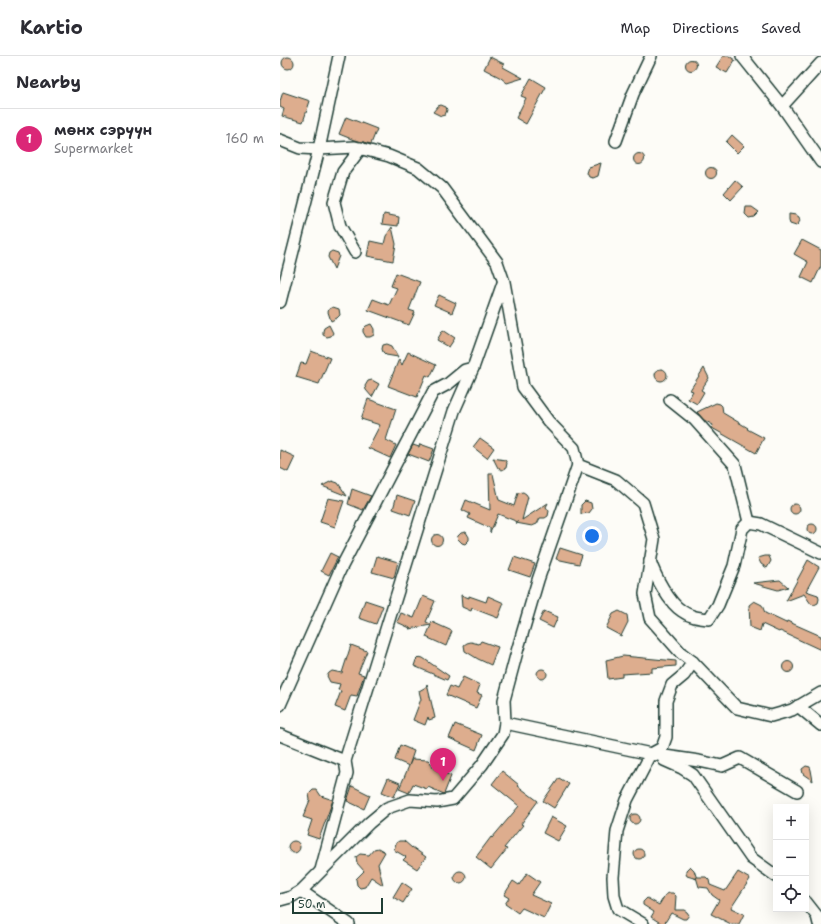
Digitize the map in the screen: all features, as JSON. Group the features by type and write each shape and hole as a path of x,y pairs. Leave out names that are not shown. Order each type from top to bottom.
{"street":[{"path":"281,297 319,149 340,56"},
{"path":"616,141 633,94 651,56"},
{"path":"742,56 782,106 821,162"},
{"path":"782,106 821,63"},
{"path":"280,140 300,148 319,149 355,147 389,156 418,168 442,188 497,262 504,282 523,386 548,421 574,448 578,465 538,580 518,648 504,700 505,724 503,734 482,765 453,799 437,802 410,800 387,808 369,823 301,891 291,897 280,900"},
{"path":"355,252 340,226 334,202 343,172 361,148"},
{"path":"321,870 347,773 345,761 454,411 473,368 504,282"},
{"path":"280,705 340,570 433,392 448,384 464,370 473,368"},
{"path":"670,400 695,420 735,465 749,522"},
{"path":"578,465 616,480 643,503 654,539 645,594 650,618 681,653 693,662 737,708 771,716 792,710 821,693"},
{"path":"654,539 650,562 673,603 682,611 692,616 708,620 718,605 734,566 742,529 749,522"},
{"path":"749,522 761,524 821,553"},
{"path":"643,924 618,909 614,896 613,878 617,831 626,800 651,754 662,748 666,737 666,701 672,685 684,675 693,662"},
{"path":"798,706 821,725"},
{"path":"505,724 651,754 722,766 740,758 797,791"},
{"path":"280,735 345,761"},
{"path":"651,754 682,768 693,775 751,858 773,874"},
{"path":"301,891 349,924"},
{"path":"809,906 817,916 820,924"}],"building":[{"path":"723,56 729,56 735,60 727,73 716,67"},
{"path":"286,57 290,57 294,63 290,69 286,69 282,65 282,61"},
{"path":"490,57 504,64 503,67 523,78 507,83 484,69"},
{"path":"691,59 695,61 697,65 695,69 691,71 687,69 685,65 687,61"},
{"path":"531,78 546,87 526,124 516,118 526,98 521,96"},
{"path":"283,92 310,101 303,122 282,116 284,109 280,107 280,101"},
{"path":"441,105 446,107 447,110 445,115 441,116 433,112 438,106"},
{"path":"346,117 377,129 371,144 354,140 339,134"},
{"path":"732,135 744,146 737,153 726,142"},
{"path":"639,153 643,155 645,159 643,163 639,165 635,163 633,159 635,155"},
{"path":"601,163 598,176 593,178 589,177 587,173 589,167"},
{"path":"711,167 715,169 717,173 715,177 711,179 707,177 705,173 707,169"},
{"path":"735,180 743,187 731,200 724,193"},
{"path":"746,207 752,207 759,212 754,217 749,218 745,214"},
{"path":"384,214 399,217 398,226 382,224"},
{"path":"789,214 799,217 800,221 796,226 790,224"},
{"path":"392,227 396,244 393,261 367,256 370,241 384,244 386,236"},
{"path":"802,240 821,250 821,266 813,283 801,277 808,262 794,254"},
{"path":"332,251 338,253 339,256 334,269 328,257 329,253"},
{"path":"396,273 420,282 409,310 415,312 409,325 368,310 373,299 389,305 397,288 391,286"},
{"path":"439,295 456,303 452,313 434,305"},
{"path":"333,307 339,309 340,315 331,321 328,312 329,309"},
{"path":"371,324 374,329 374,335 366,337 363,329"},
{"path":"329,325 333,333 331,336 327,337 323,335 323,331 324,328"},
{"path":"443,330 455,338 449,347 437,340"},
{"path":"387,344 392,346 398,357 386,355 383,352 383,345"},
{"path":"311,351 330,358 319,384 296,377 301,363 306,364"},
{"path":"408,352 436,365 430,377 426,375 417,397 388,386 399,359 402,365"},
{"path":"704,368 709,378 701,390 704,392 697,404 688,399 693,391 690,390"},
{"path":"659,369 663,369 667,375 663,381 659,381 655,377 655,373"},
{"path":"372,380 379,384 372,397 366,390 365,386 368,381"},
{"path":"368,399 396,409 386,440 396,445 390,458 368,448 380,425 361,419"},
{"path":"716,403 722,406 723,413 764,438 756,453 712,428 713,425 704,420 697,412"},
{"path":"480,438 494,448 487,458 473,447"},
{"path":"420,444 434,449 429,462 408,454 413,445 419,447"},
{"path":"280,450 295,457 288,472 280,468"},
{"path":"493,458 505,460 507,463 506,468 502,470 498,468"},
{"path":"489,474 493,474 499,500 514,506 518,493 523,492 526,494 528,497 522,520 548,503 546,507 549,511 548,516 545,518 540,518 537,524 532,526 516,523 518,522 498,514 490,533 490,528 468,518 470,514 462,510 466,500 490,510"},
{"path":"332,481 338,483 347,496 322,486"},
{"path":"352,489 371,496 363,510 348,504"},
{"path":"397,495 415,501 410,515 393,509"},
{"path":"328,498 344,501 335,527 320,522"},
{"path":"585,501 591,503 592,509 589,513 581,514 581,505"},
{"path":"793,504 797,504 799,505 799,513 793,514 790,511 790,507"},
{"path":"810,524 814,524 816,525 816,533 810,534 807,531 807,527"},
{"path":"466,532 469,540 465,544 457,538 461,533"},
{"path":"437,534 441,536 443,540 441,544 437,546 433,544 431,540 433,536"},
{"path":"560,548 582,555 579,564 556,559"},
{"path":"330,553 338,557 329,575 321,571"},
{"path":"377,556 398,562 394,578 372,572"},
{"path":"769,556 771,561 767,568 761,564 758,558"},
{"path":"514,557 535,564 530,577 509,570"},
{"path":"808,560 819,567 806,591 818,595 818,603 814,605 811,604 804,594 786,601"},
{"path":"780,580 788,587 778,590 753,583"},
{"path":"461,595 486,602 488,596 504,603 498,618 472,608 471,611 462,607"},
{"path":"423,596 435,601 426,622 431,624 432,622 452,631 446,646 426,637 431,625 409,629 410,628 397,622 401,613 414,618"},
{"path":"365,600 383,606 376,624 359,618"},
{"path":"754,601 762,605 765,613 786,623 787,621 821,636 821,650 762,624 760,631 750,627 749,605"},
{"path":"544,611 558,617 553,628 539,621"},
{"path":"619,611 627,615 628,622 621,636 606,628 613,614"},
{"path":"481,641 498,647 491,665 465,651 464,645 467,643 471,642 479,644"},
{"path":"351,645 367,651 358,673 364,675 357,696 351,695 345,711 335,707 341,691 338,690 340,684 330,682 327,676 332,671 342,673"},
{"path":"623,656 676,661 676,666 652,668 652,672 622,674 622,677 608,679 606,660"},
{"path":"419,657 423,658 449,676 447,680 414,666"},
{"path":"788,661 792,663 794,667 792,671 788,673 784,671 782,667 784,663"},
{"path":"540,669 544,669 546,670 546,678 540,679 537,676 537,672"},
{"path":"463,677 480,685 477,693 482,695 476,708 446,695 450,686 457,689"},
{"path":"427,684 435,718 429,720 428,717 425,725 413,720 421,699 419,691 426,687"},
{"path":"455,724 482,735 476,750 449,738"},
{"path":"400,745 414,751 409,766 395,760"},
{"path":"412,759 428,760 433,768 451,776 444,794 428,787 427,789 413,784 409,793 399,789"},
{"path":"806,766 810,767 813,781 803,774 802,769"},
{"path":"502,771 519,785 518,786 538,801 521,824 523,825 504,848 507,849 491,869 476,857 491,837 492,838 519,806 492,784"},
{"path":"388,778 400,783 394,797 382,792"},
{"path":"559,778 569,784 554,808 543,801"},
{"path":"352,786 370,795 364,809 347,801"},
{"path":"313,790 317,790 321,796 333,800 319,839 307,835 312,820 303,817 310,800 309,794"},
{"path":"633,814 637,814 640,819 637,824 633,824 630,821 630,817"},
{"path":"551,817 567,826 558,841 543,833"},
{"path":"292,841 296,841 300,847 296,853 292,853 288,849 288,845"},
{"path":"399,841 404,841 426,857 417,869 403,860 406,857 394,850 396,843"},
{"path":"378,848 385,852 378,864 383,885 371,877 365,887 360,888 357,885 356,879 364,871 357,863 356,857 360,854 369,855 374,849"},
{"path":"637,849 641,849 644,854 641,859 637,859 634,856 634,852"},
{"path":"690,866 694,870 697,879 687,876 686,870"},
{"path":"458,871 462,871 466,877 462,883 458,883 454,879 454,875"},
{"path":"738,872 750,879 731,908 744,914 739,924 731,924 711,914 719,900 712,895 708,888 699,887 696,877 706,877 709,880 710,885 725,891"},
{"path":"527,873 540,882 531,895 551,904 544,918 522,908 518,913 505,904 509,898 504,895 513,881 519,885"},
{"path":"402,882 412,889 403,903 393,897"},
{"path":"673,893 676,896 675,910 684,910 689,915 686,919 683,919 671,913 664,924 662,924 651,917 654,912 643,905 643,902 647,898 659,905 665,895"}],"place":[{"name":"мөнх сэрүүн","path":"443,781"}]}
